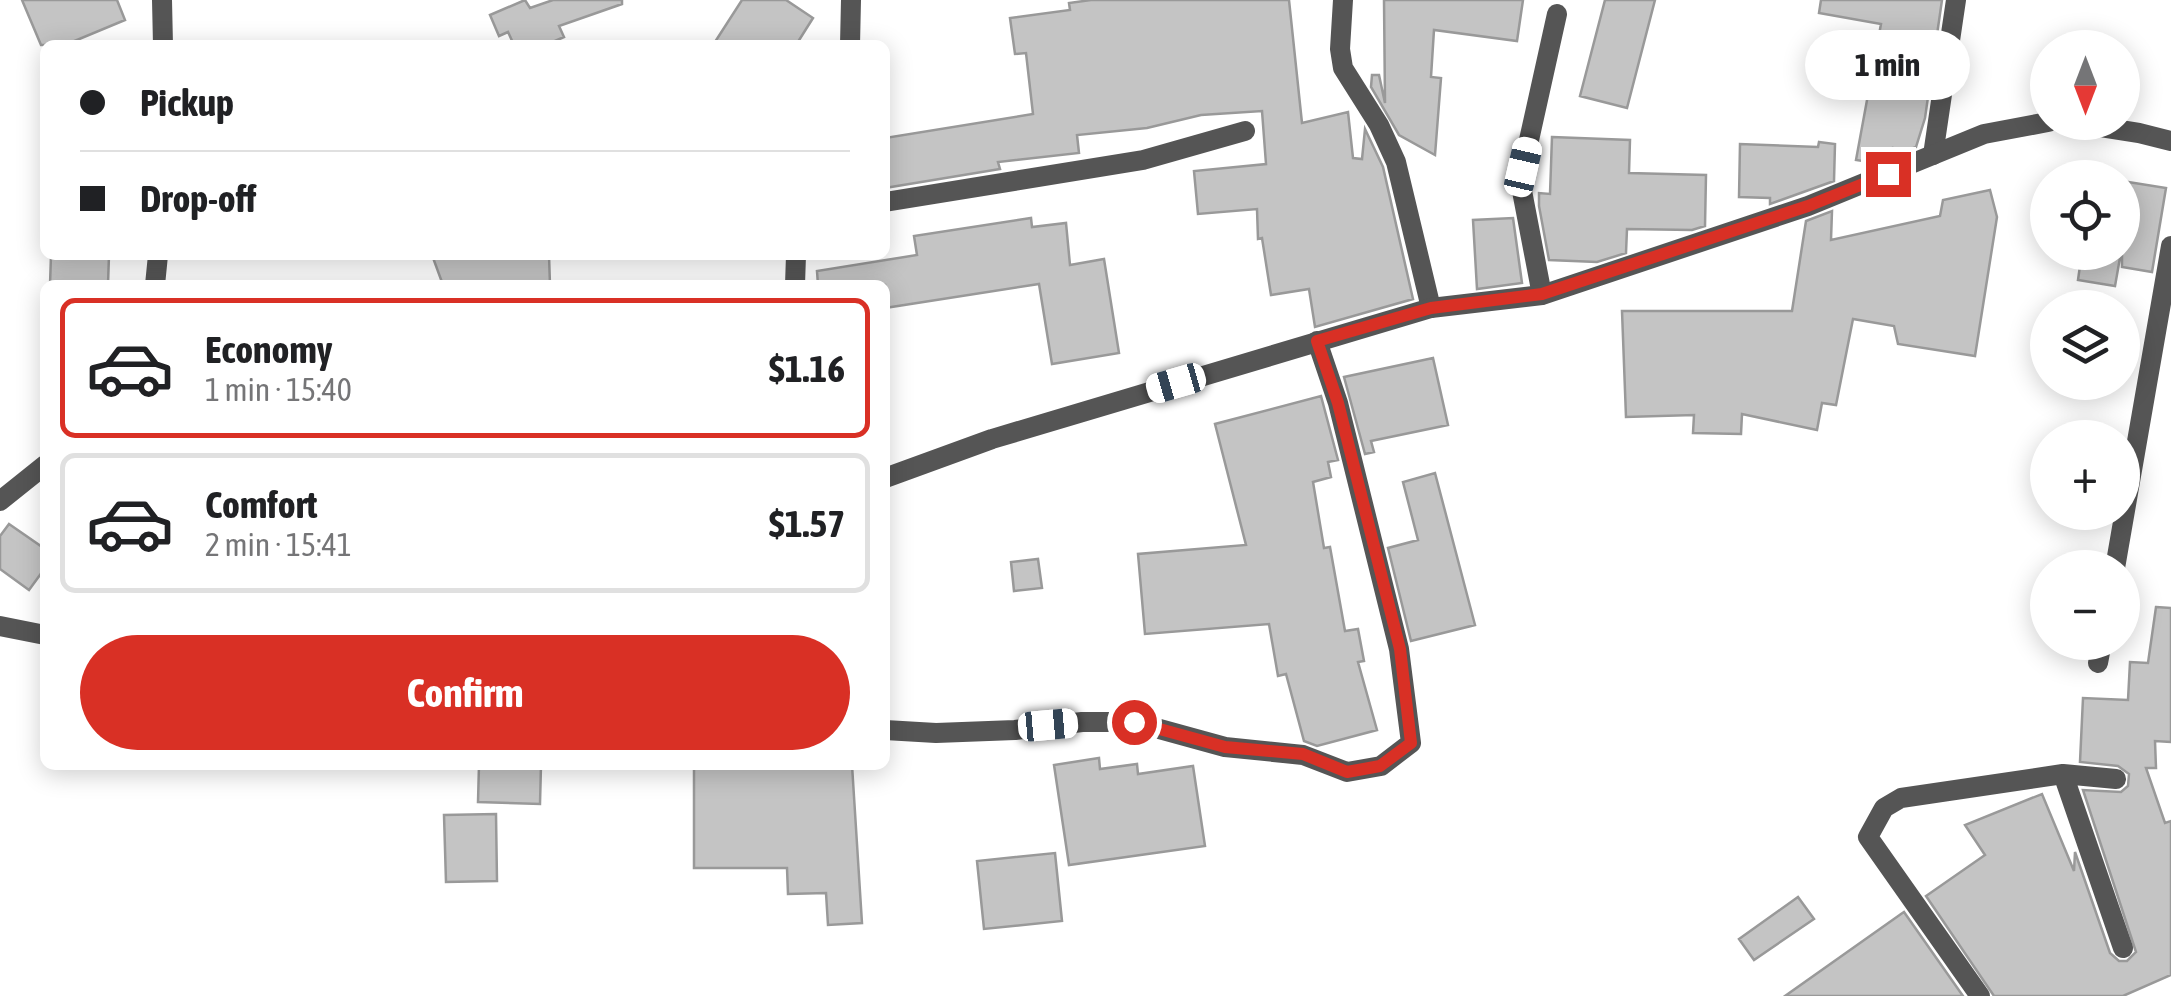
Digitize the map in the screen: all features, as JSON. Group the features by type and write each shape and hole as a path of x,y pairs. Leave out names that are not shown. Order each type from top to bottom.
{"street":[{"path":"162,0 164,40"},
{"path":"850,40 851,0"},
{"path":"1343,0 1340,49 1344,68 1380,126 1396,162 1431,308"},
{"path":"1933,155 1956,0"},
{"path":"1542,294 1522,191 1523,167 1557,14"},
{"path":"891,471 1431,308 1542,294 1808,206 1984,134 2030,125"},
{"path":"890,201 1142,160 1245,130"},
{"path":"2140,133 2171,142"},
{"path":"2118,550 2171,246"},
{"path":"890,730 936,733 1134,722 1225,747 1303,754 1347,772 1380,766 1411,743 1400,649 1338,403 1317,341"},
{"path":"0,501 40,468"},
{"path":"0,626 40,634"},
{"path":"1980,996 1868,838 1884,808 1900,798 2063,774 2116,779"},
{"path":"2063,774 2124,948"}],"building":[{"path":"22,0 117,0 125,20 77,40 40,43"},
{"path":"525,0 530,8 553,0 622,0 622,4 559,26 564,37 557,40 512,40 508,32 499,36 490,15"},
{"path":"742,0 786,0 813,18 799,40 716,40"},
{"path":"1289,0 1302,123 1348,112 1353,158 1362,159 1365,129 1383,167 1413,299 1315,327 1309,289 1271,295 1262,238 1258,239 1257,209 1198,214 1194,171 1266,164 1262,111 1201,115 1147,128 1077,135 1079,153 998,162 1000,169 890,187 890,137 1033,114 1026,53 1015,54 1010,18 1070,10 1069,3"},
{"path":"1384,0 1523,0 1517,41 1434,30 1431,77 1441,78 1435,155 1399,135 1371,87 1372,75 1379,75 1385,103"},
{"path":"1605,0 1655,0 1627,108 1580,96"},
{"path":"1821,0 1942,0 1925,118 1916,147 1906,151 1893,148 1892,157 1876,163 1856,160 1881,24 1819,13"},
{"path":"1552,137 1630,140 1629,173 1706,175 1705,226 1692,230 1627,229 1626,253 1597,262 1549,260 1539,193 1550,194"},
{"path":"1819,142 1835,144 1834,181 1770,204 1770,198 1739,197 1740,144 1818,147"},
{"path":"2140,184 2166,188 2152,272 2140,270"},
{"path":"1990,190 1997,217 1975,356 1898,344 1894,326 1853,319 1836,405 1822,403 1817,430 1742,414 1741,434 1693,433 1694,415 1626,417 1622,311 1792,311 1806,221 1832,211 1831,240 1940,216 1943,200"},
{"path":"1031,218 1032,227 1066,223 1070,265 1104,259 1119,353 1052,364 1039,284 890,307 890,280 818,280 817,271 917,255 914,236"},
{"path":"1513,218 1522,283 1477,289 1473,220"},
{"path":"51,260 109,260 108,280 50,280"},
{"path":"434,260 549,260 550,280 441,280"},
{"path":"2079,270 2118,270 2115,286 2078,280"},
{"path":"1433,358 1448,425 1371,441 1374,452 1365,454 1344,377"},
{"path":"1321,396 1338,460 1328,462 1331,477 1313,482 1324,548 1330,547 1345,631 1358,629 1364,661 1358,662 1377,730 1317,746 1304,741 1286,674 1278,676 1269,624 1145,634 1138,554 1246,545 1215,424"},
{"path":"1435,473 1475,625 1411,641 1388,548 1418,540 1403,482"},
{"path":"9,524 40,546 40,575 29,590 0,569 0,536"},
{"path":"1038,559 1042,588 1014,591 1011,562"},
{"path":"2156,607 2171,608 2171,742 2155,741 2156,768 2146,768 2165,823 2171,821 2171,975 2123,996 1994,996 1926,896 1985,855 1965,825 2042,794 2074,871 2075,852 2110,953 2119,961 2127,961 2136,952 2083,790 2121,792 2128,786 2129,774 2118,766 2080,762 2083,698 2128,700 2130,662 2148,663"},
{"path":"1099,758 1100,769 1137,764 1138,774 1193,766 1205,846 1069,865 1054,765"},
{"path":"479,770 541,770 540,804 478,802"},
{"path":"694,770 852,770 862,923 828,925 826,893 788,894 787,868 694,868"},
{"path":"496,814 497,881 446,882 444,815"},
{"path":"1055,853 1062,921 984,929 977,861"},
{"path":"1798,897 1814,919 1754,960 1739,939"},
{"path":"1904,912 1963,996 1785,996 1901,914"}],"route":[{"path":"1134,722 1225,747 1303,754 1347,772 1387,763 1411,743 1400,649 1338,403 1317,341 1431,308 1542,294 1808,206 1888,174"}]}
